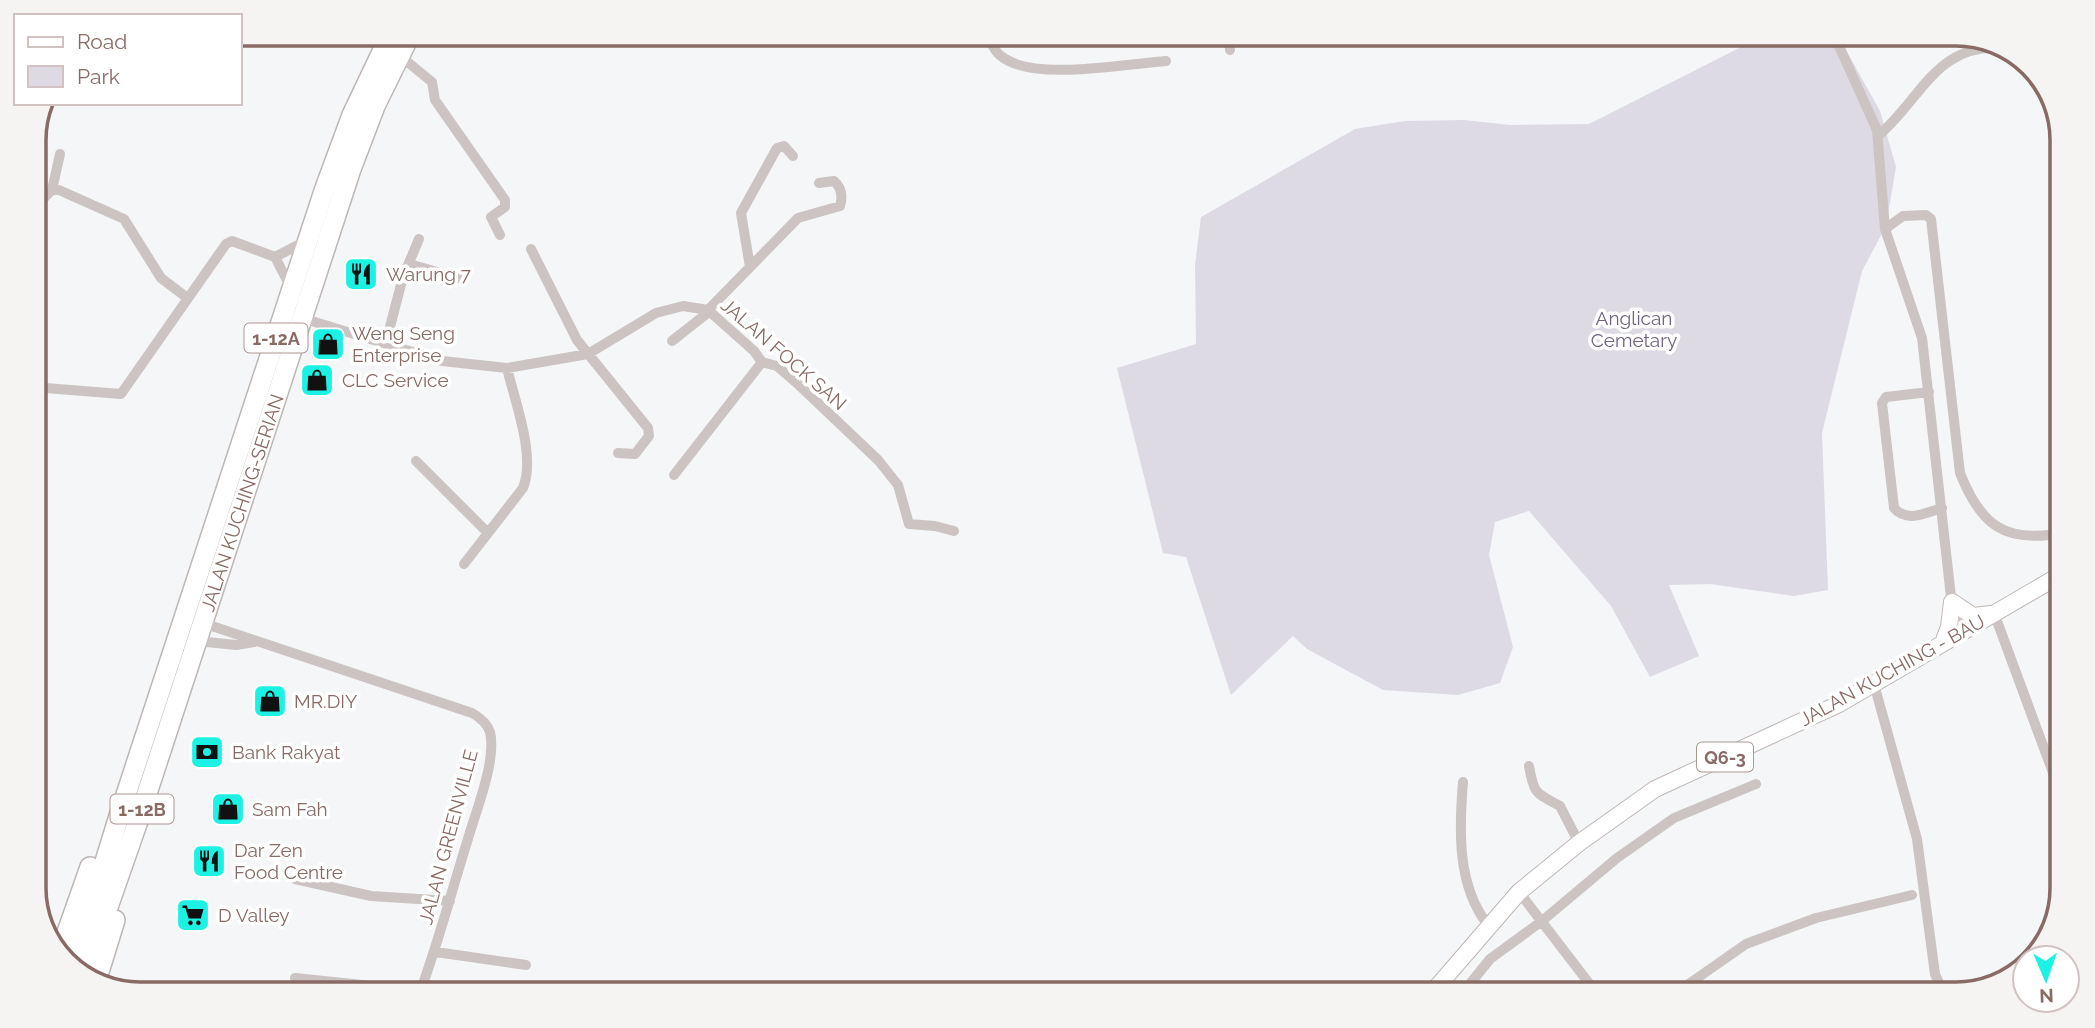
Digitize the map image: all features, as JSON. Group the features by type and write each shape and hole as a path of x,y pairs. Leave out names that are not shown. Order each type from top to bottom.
{"highway":[{"name":"JALAN KUCHING-SERIAN","path":"76,958 118,816 308,240 352,115 385,46"},
{"name":"JALAN KUCHING-SERIAN","path":"87,967 138,821 351,169 404,46"},
{"path":"63,944 89,869 118,816"},
{"path":"98,973 133,856 138,821"}],"main road":[{"name":"JALAN KUCHING - BAU","path":"1441,982 1519,892 1579,843 1655,789 1839,704 2050,581"},
{"path":"1943,643 1949,627 1952,602 1973,616 1994,613"}],"street":[{"path":"995,46 1000,56 1015,64 1051,69 1166,61"},
{"path":"1230,46 1230,50"},
{"path":"1839,46 1878,136 1885,229 1919,324 1952,602 1968,629"},
{"path":"1878,136 1949,59 1982,49"},
{"path":"399,55 432,82 435,100 505,200 505,207 491,217 500,235"},
{"path":"750,267 741,229 743,207 777,148 784,146 793,156"},
{"path":"46,196 52,190 60,154"},
{"path":"672,341 709,310 798,218 840,206 840,186 834,181 819,183"},
{"path":"52,190 59,190 124,219 162,278 186,297"},
{"path":"1885,229 1903,216 1926,215 1931,219 1960,473 1971,502 1979,513 1997,527 2030,536 2050,534"},
{"path":"386,342 419,239"},
{"path":"275,257 308,240"},
{"path":"46,388 121,394 186,297 226,244 232,241 275,257 292,290"},
{"path":"531,249 577,340 650,432 635,454 618,453"},
{"path":"409,264 463,279"},
{"name":"JALAN FOCK SAN","path":"302,318 442,361 507,368 588,354 656,313 683,306 709,310 754,351 762,362 777,366 884,467 898,485 909,524 954,531"},
{"path":"674,475 762,362"},
{"path":"464,564 523,488 529,470 507,368"},
{"path":"1929,392 1886,397 1882,403 1894,508 1900,515 1909,517 1942,508"},
{"path":"416,461 487,532"},
{"path":"1994,613 2050,764"},
{"name":"JALAN GREENVILLE","path":"200,632 241,634 254,642 482,719 490,731 491,751 483,789 436,951 424,982"},
{"name":"JALAN GREENVILLE","path":"200,632 236,645 254,642"},
{"path":"1874,684 1917,839 1935,974 1938,982"},
{"path":"1529,766 1535,792 1540,798 1560,806 1579,843"},
{"path":"1463,782 1463,861 1474,902 1488,925"},
{"path":"1471,982 1490,959 1542,921 1617,858 1674,818 1756,784"},
{"path":"295,879 371,896 450,901"},
{"path":"1519,892 1588,982"},
{"path":"1692,982 1746,944 1816,918 1912,895"},
{"path":"436,951 526,965"},
{"path":"295,978 328,982"}],"green space":[{"name":"Anglican Cemetary","path":"1743,46 1844,46 1880,111 1896,167 1886,226 1862,271 1822,433 1828,590 1794,596 1710,584 1669,585 1699,656 1650,677 1611,606 1529,511 1495,522 1489,555 1513,647 1500,683 1458,695 1383,690 1307,649 1293,636 1231,695 1186,557 1163,553 1117,368 1196,344 1195,265 1201,217 1355,129 1405,121 1464,120 1510,125 1589,124"}],"place":[{"name":"Warung 7","path":"361,274"},
{"name":"Weng Seng Enterprise","path":"328,344"},
{"name":"CLC Service","path":"317,380"},
{"name":"MR.DIY","path":"270,701"},
{"name":"Bank Rakyat","path":"207,752"},
{"name":"Sam Fah","path":"228,809"},
{"name":"Dar Zen Food Centre","path":"209,861"},
{"name":"D Valley","path":"193,915"}]}
